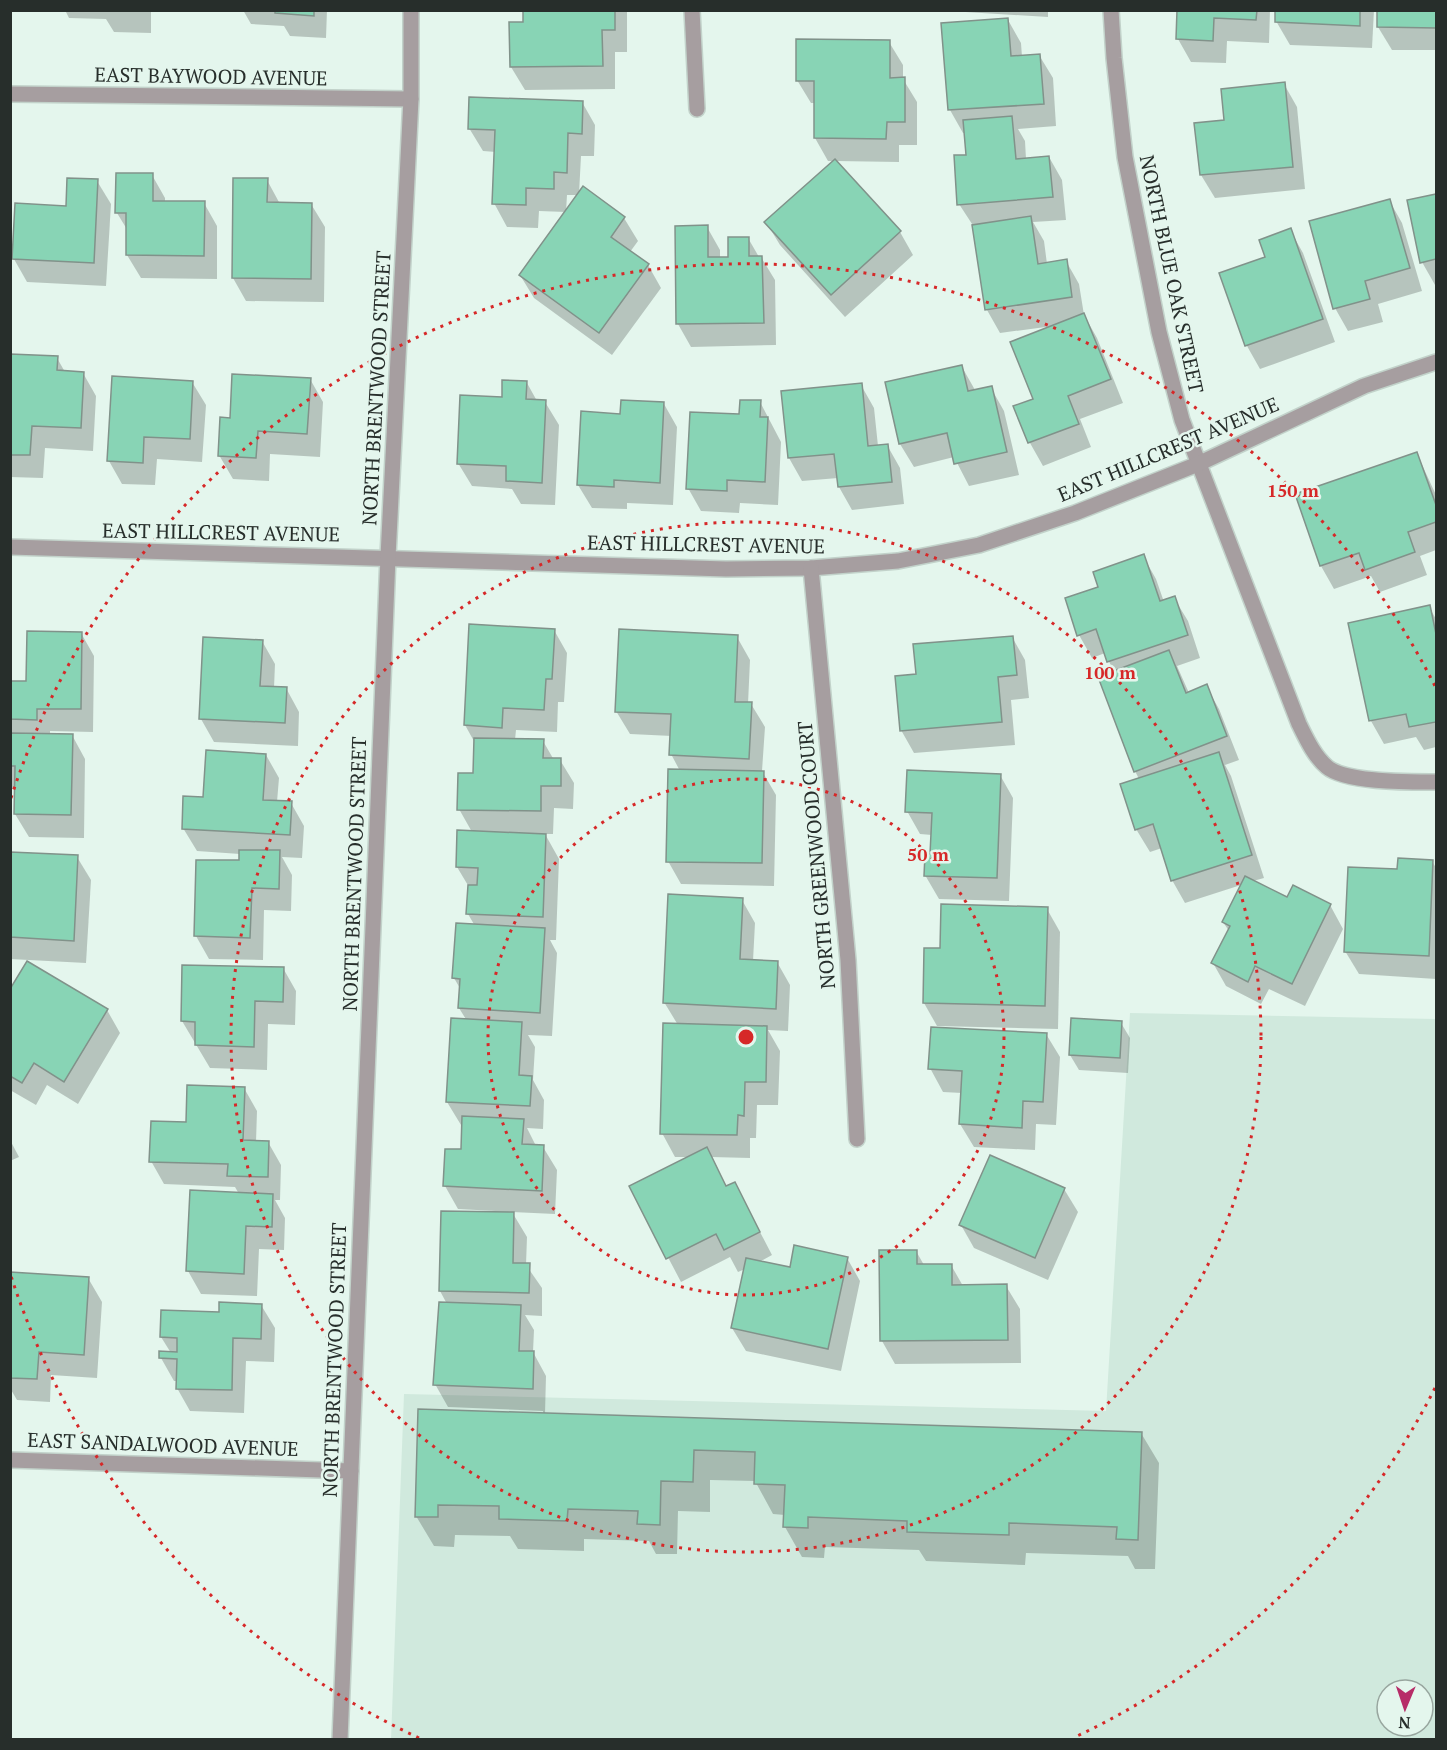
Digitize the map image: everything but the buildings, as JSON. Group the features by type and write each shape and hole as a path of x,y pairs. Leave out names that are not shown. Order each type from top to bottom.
{"street":[{"name":"NORTH BRENTWOOD STREET","path":"340,1740 388,557 411,99 411,10"},
{"path":"692,10 697,109"},
{"name":"NORTH BLUE OAK STREET","path":"1111,10 1125,157 1159,332 1182,420 1299,724 1312,749 1328,768 1383,781 1437,782"},
{"name":"EAST BAYWOOD AVENUE","path":"10,94 411,99"},
{"name":"EAST HILLCREST AVENUE","path":"10,547 726,569 811,568 898,561 979,545 1075,513 1198,464 1364,386 1437,362"},
{"name":"NORTH GREENWOOD COURT","path":"811,568 848,960 857,1139"},
{"name":"EAST SANDALWOOD AVENUE","path":"10,1460 351,1471"}],"shaded area":[{"path":"1130,1013 1436,1019 1436,1739 391,1740 404,1394 1106,1411"}]}
